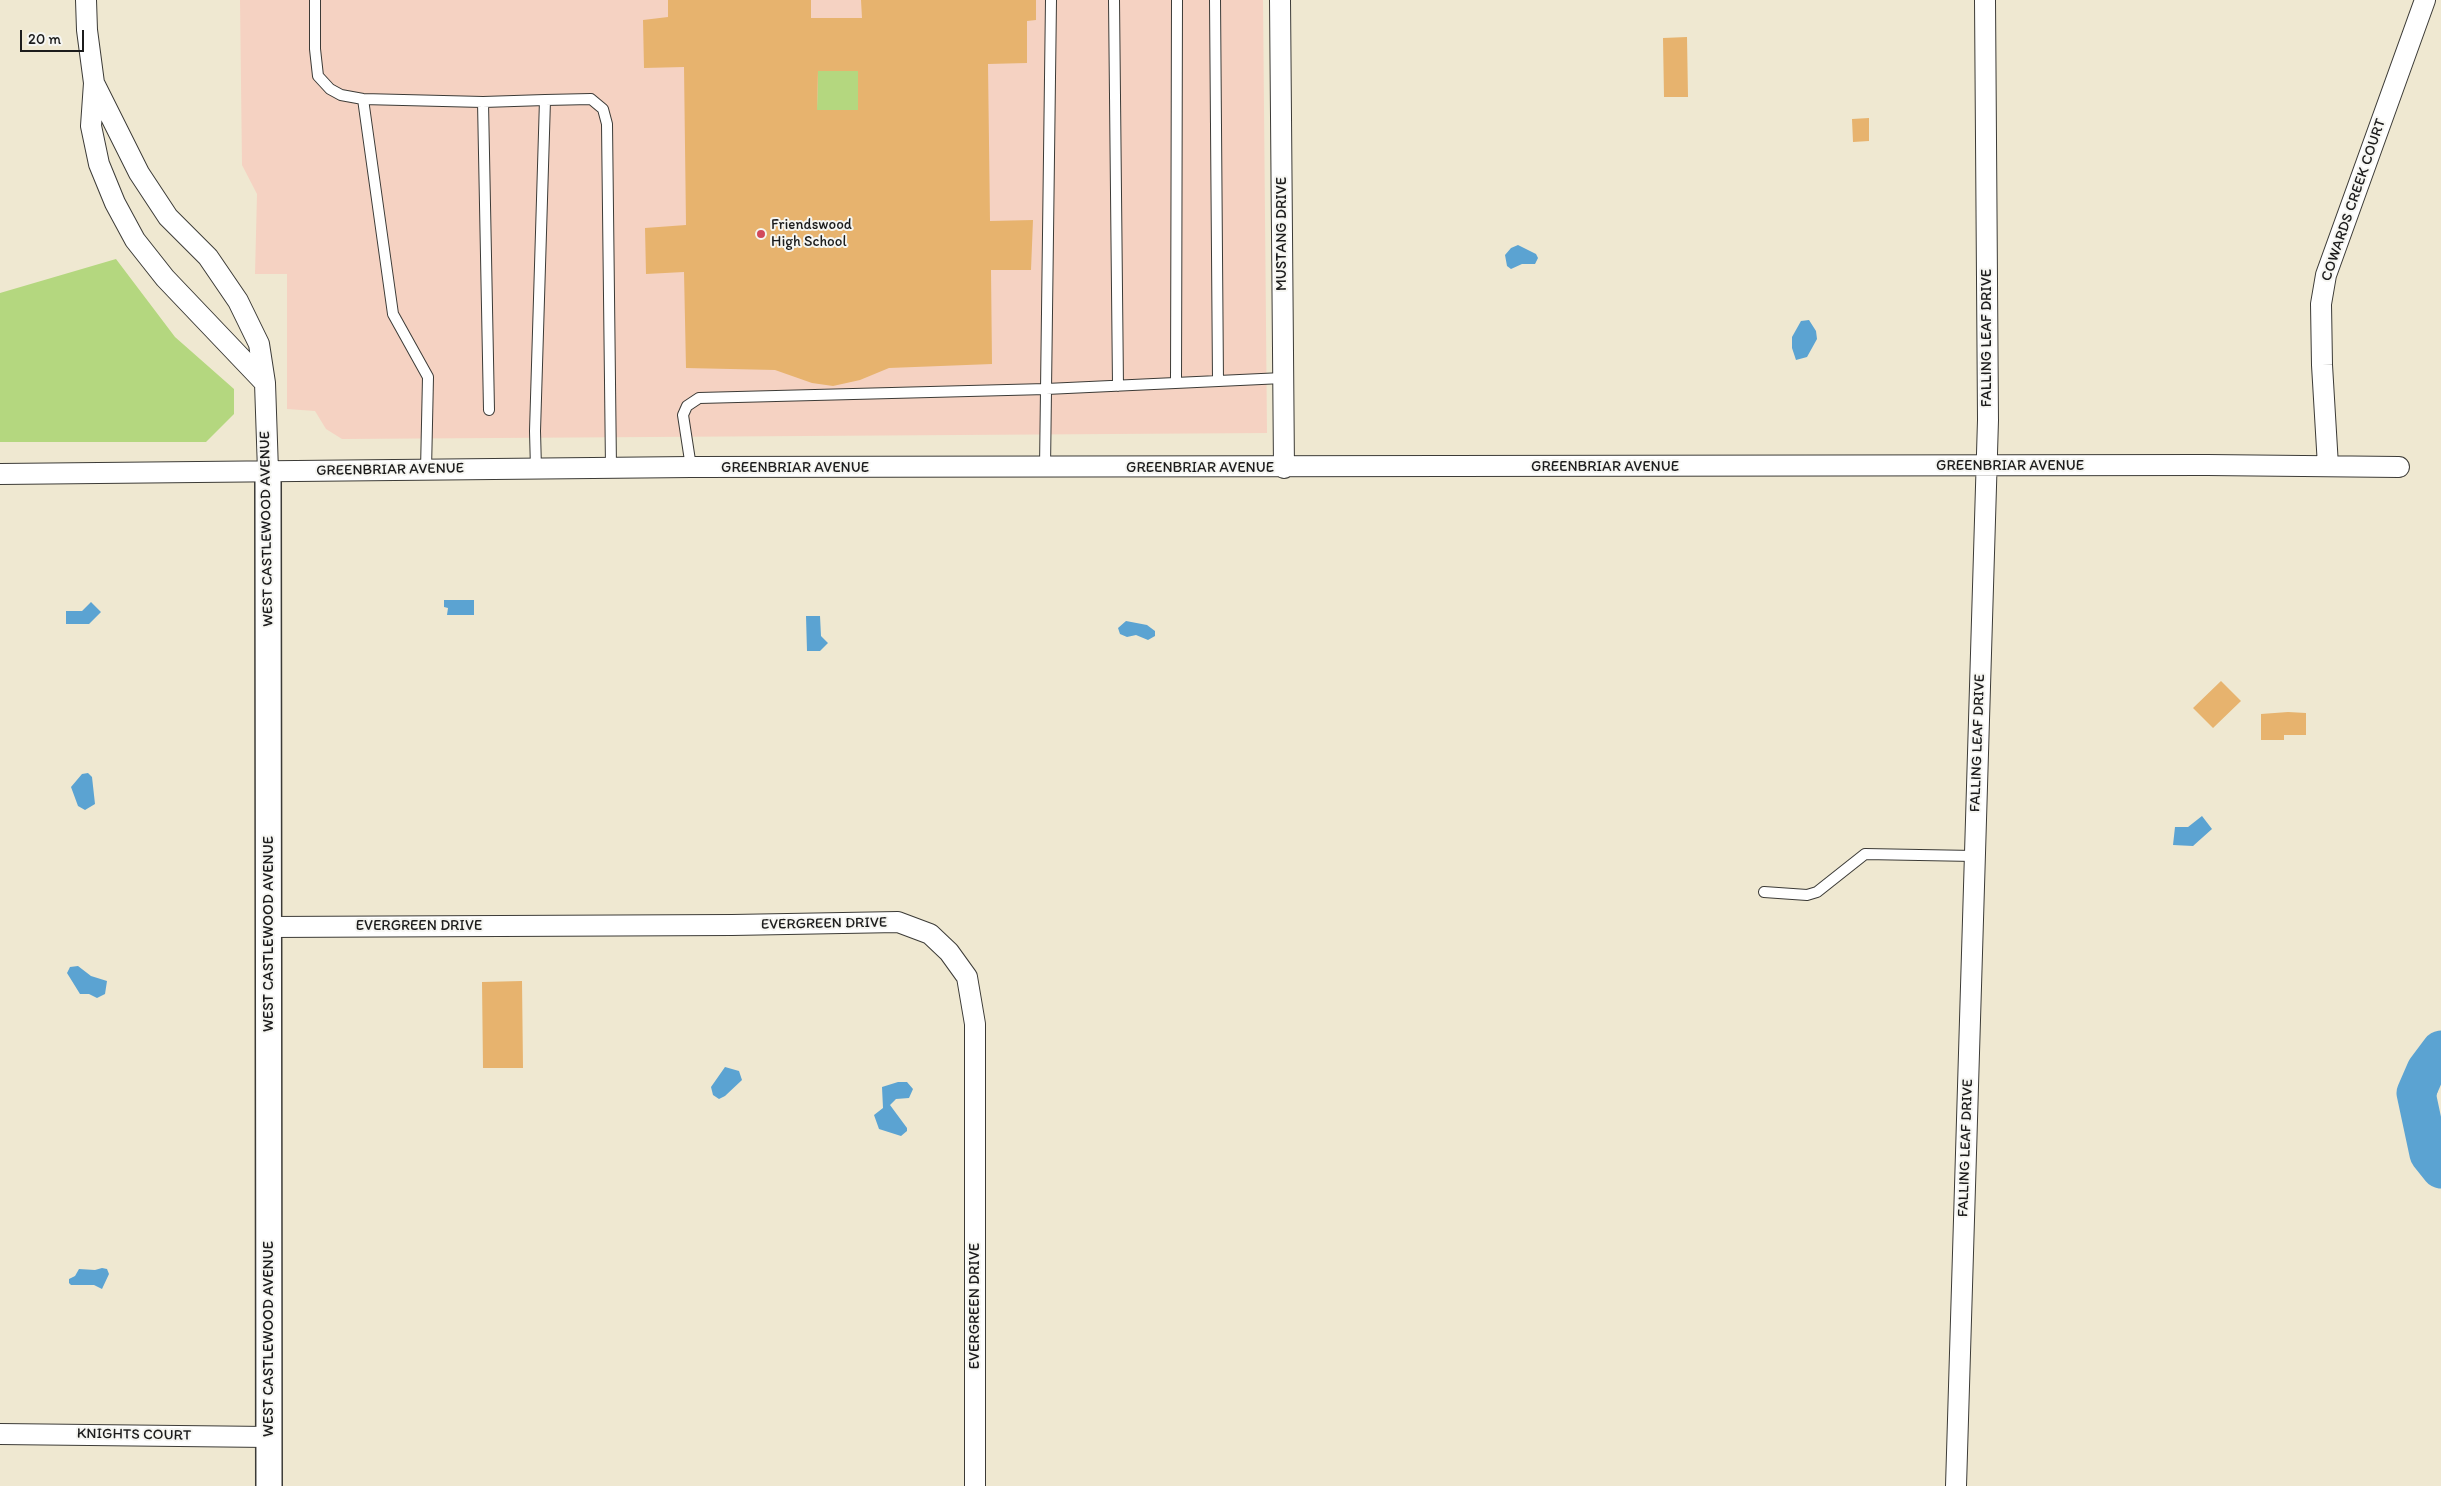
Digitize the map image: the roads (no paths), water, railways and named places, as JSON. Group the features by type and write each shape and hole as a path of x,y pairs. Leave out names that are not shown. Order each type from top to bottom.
{"street":[{"name":"WEST CASTLEWOOD AVENUE","path":"86,0 87,30 94,83 92,126 99,164 115,203 134,240 165,278 265,383"},
{"name":"MUSTANG DRIVE","path":"1280,0 1284,468"},
{"name":"FALLING LEAF DRIVE","path":"1956,1486 1986,466 1985,0"},
{"name":"COWARDS CREEK COURT","path":"2328,466 2322,365 2321,304 2326,275 2425,0"},
{"name":"WEST CASTLEWOOD AVENUE","path":"94,83 139,173 168,216 208,257 238,301 259,344 265,383 268,471 269,1486"},
{"name":"GREENBRIAR AVENUE","path":"0,474 691,467 2399,467"},
{"name":"EVERGREEN DRIVE","path":"269,927 732,926 898,922 930,934 967,977 975,1024 976,1486"},
{"name":"KNIGHTS COURT","path":"0,1434 268,1437"}],"lane":[{"path":"315,0 315,49 318,76 330,89 341,95 363,99 483,102 591,99 602,110 606,124 611,468"},
{"path":"1045,468 1051,0"},
{"path":"1114,0 1118,386"},
{"path":"1176,383 1177,0"},
{"path":"1215,0 1218,381"},
{"path":"363,99 393,314 428,377 426,470"},
{"path":"536,469 535,431 545,100"},
{"path":"483,102 489,410"},
{"path":"691,467 683,415 687,406 699,398 1046,389 1283,378"},
{"path":"1764,892 1807,895 1816,892 1865,854 1974,856"}],"water":[{"path":"1518,245 1536,254 1538,258 1535,264 1522,264 1511,269 1507,266 1505,255 1511,248"},
{"path":"1809,320 1816,331 1817,339 1807,357 1796,360 1792,348 1792,337 1801,321"},
{"path":"444,600 474,600 474,615 447,615 448,608 444,607"},
{"path":"91,602 101,612 89,624 66,624 66,611 82,611"},
{"path":"806,616 820,616 821,636 828,643 820,651 807,651"},
{"path":"1126,621 1147,625 1155,631 1155,636 1148,640 1136,635 1127,637 1120,634 1118,628"},
{"path":"88,773 92,777 95,804 85,810 78,806 71,787 82,774"},
{"path":"2202,816 2212,829 2193,846 2173,845 2175,827 2188,827"},
{"path":"78,966 91,976 107,981 105,994 97,998 89,994 80,994 67,973 70,967"},
{"path":"2441,1053 2441,1079 2426,1133 2441,1149 2441,1179 2437,1177 2420,1145 2418,1107"},
{"path":"725,1067 739,1071 742,1080 725,1096 719,1099 713,1095 711,1087"},
{"path":"898,1082 907,1082 913,1089 909,1098 896,1099 890,1105 907,1128 907,1131 901,1136 879,1129 874,1115 883,1108 882,1087"},
{"path":"79,1269 95,1270 107,1269 109,1274 102,1289 94,1285 71,1285 69,1283 69,1279 75,1276"}],"waterway":[{"path":"2441,1050 2426,1070 2416,1093 2429,1154 2441,1169"}],"place":[{"name":"Friendswood High School","path":"761,234"}]}
